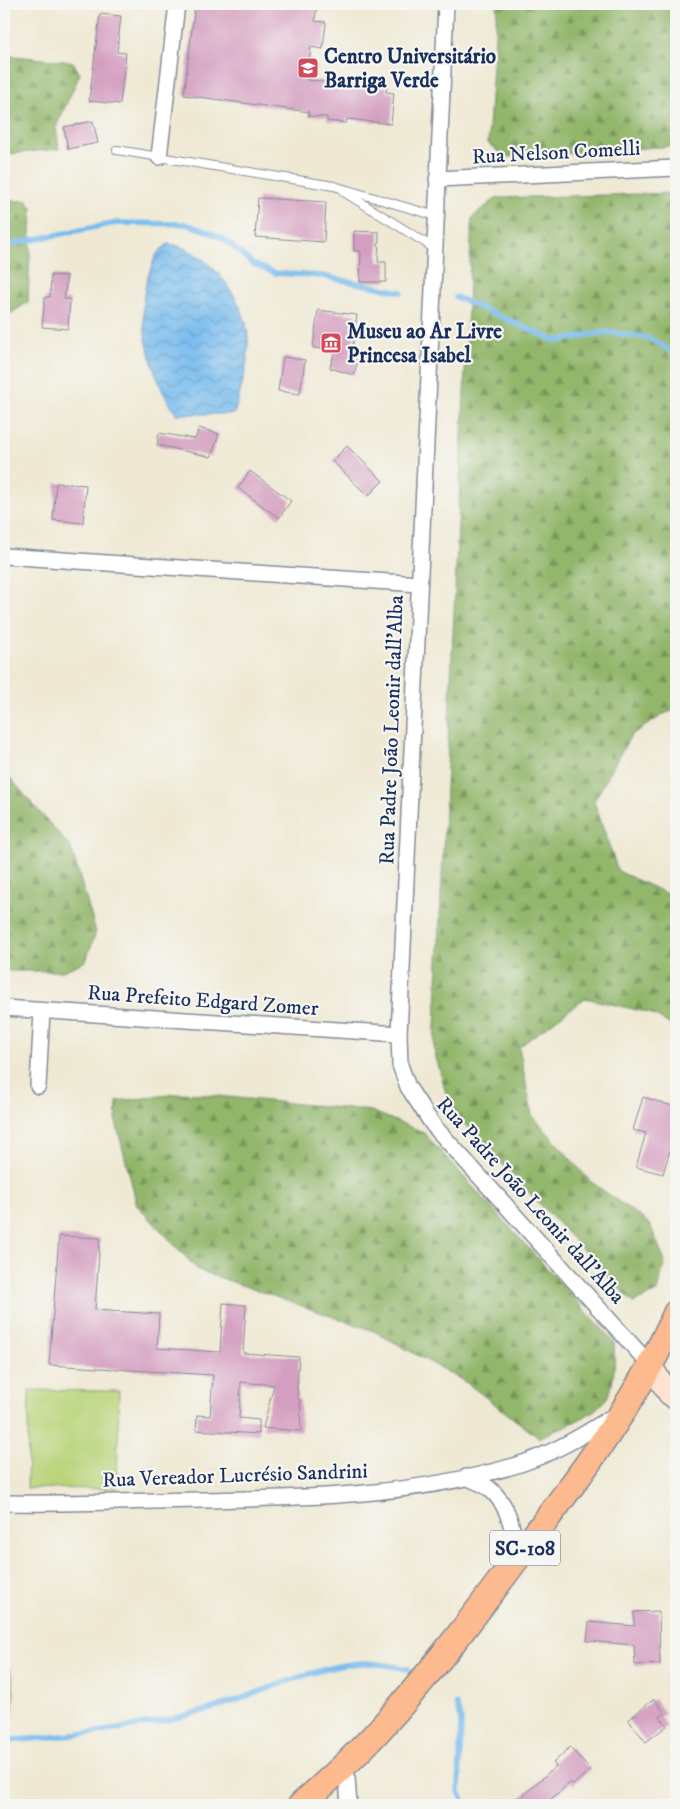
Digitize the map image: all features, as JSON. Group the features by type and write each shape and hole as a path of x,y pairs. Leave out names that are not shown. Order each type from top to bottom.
{"main road":[{"name":"SC-108","path":"301,1805 380,1730 419,1685 517,1559 573,1484 624,1409 650,1366 676,1313"},
{"path":"650,1366 676,1378"},
{"path":"650,1366 669,1394 676,1399"}],"street":[{"path":"159,157 177,4"},
{"name":"Rua Padre João Leonir dall'Alba","path":"446,4 399,1034 400,1065 408,1087 433,1126 650,1366"},
{"name":"Rua Nelson Comelli","path":"437,179 676,168"},
{"path":"4,556 419,584"},
{"name":"Rua Prefeito Edgard Zomer","path":"4,1008 399,1034"},
{"path":"38,1086 42,1011"},
{"name":"Rua Vereador Lucrésio Sandrini","path":"4,1503 302,1498 403,1489 517,1465 578,1438 624,1409"},
{"path":"466,1477 490,1489 504,1506 512,1524 517,1559"},
{"path":"346,1764 349,1805"}],"lane":[{"path":"117,150 334,186 436,216"},
{"path":"334,186 434,248"}],"green space":[{"path":"497,4 676,4 676,146 505,157 488,143"},
{"path":"4,55 73,62 80,74 56,127 59,149 9,154 4,160"},
{"path":"676,193 676,710 666,713 631,735 594,801 618,871 676,898 676,1028 650,1013 585,998 519,1047 532,1115 590,1181 650,1224 665,1262 657,1292 633,1303 459,1118 446,1094 434,1050 472,218 496,198"},
{"path":"4,195 7,200 27,201 32,208 28,302 4,318"},
{"path":"4,771 71,848 96,932 86,961 63,971 4,971"},
{"path":"187,1093 371,1111 423,1132 614,1342 613,1380 606,1399 584,1417 539,1438 467,1383 374,1331 198,1270 137,1205 116,1122 117,1101"},
{"path":"29,1390 119,1391 117,1489 27,1488"},
{"path":"4,1662 11,1674 14,1700 10,1725 4,1734"}],"water":[{"path":"168,244 183,248 197,255 210,265 233,293 241,308 246,323 248,347 244,376 234,414 176,414 164,394 147,344 143,313 146,283 155,257"}],"building":[{"path":"195,4 317,4 315,21 326,22 323,49 311,47 307,80 387,87 386,92 394,93 391,124 347,119 346,123 327,121 327,117 308,116 309,112 184,95"},
{"path":"100,14 121,16 117,52 126,53 120,104 89,101"},
{"path":"93,121 98,143 68,149 64,127"},
{"path":"258,198 326,202 324,242 255,237"},
{"path":"354,231 379,232 378,262 386,262 386,282 360,282 361,251 354,251"},
{"path":"51,275 67,276 64,299 70,299 68,329 42,327 45,297 50,297"},
{"path":"318,310 357,315 351,358 358,360 354,375 330,368 335,350 313,348"},
{"path":"283,357 305,360 300,394 278,391"},
{"path":"199,428 219,434 211,457 157,445 159,433 195,439"},
{"path":"347,446 383,481 368,496 332,461"},
{"path":"250,471 291,501 279,518 238,488"},
{"path":"56,483 86,485 83,523 53,520"},
{"path":"643,1097 676,1107 676,1130 663,1174 636,1167 646,1133 633,1130"},
{"path":"59,1236 100,1238 95,1310 159,1314 157,1348 220,1352 223,1303 246,1305 243,1353 299,1357 297,1389 300,1400 301,1431 263,1428 274,1385 241,1382 239,1418 259,1420 259,1434 196,1430 197,1415 210,1416 213,1375 49,1365"},
{"path":"659,1611 660,1664 635,1665 634,1645 587,1641 589,1622 634,1626 634,1612"},
{"path":"654,1699 665,1713 660,1717 667,1726 646,1742 628,1720"},
{"path":"570,1747 590,1770 573,1785 571,1782 544,1805 512,1805 556,1766 553,1763"}],"waterway":[{"path":"4,248 11,244 116,223 185,224 224,239 253,264 275,273 322,276 401,292"},
{"path":"456,297 556,341 607,332 649,338 676,354"},
{"path":"4,1741 106,1731 182,1717 225,1704 304,1675 344,1665 368,1663 408,1669"},
{"path":"456,1705 461,1720 459,1792 466,1805"}],"place":[{"name":"Centro Universitário Barriga Verde","path":"308,68"},
{"name":"Museu ao Ar Livre Princesa Isabel","path":"331,343"}]}
